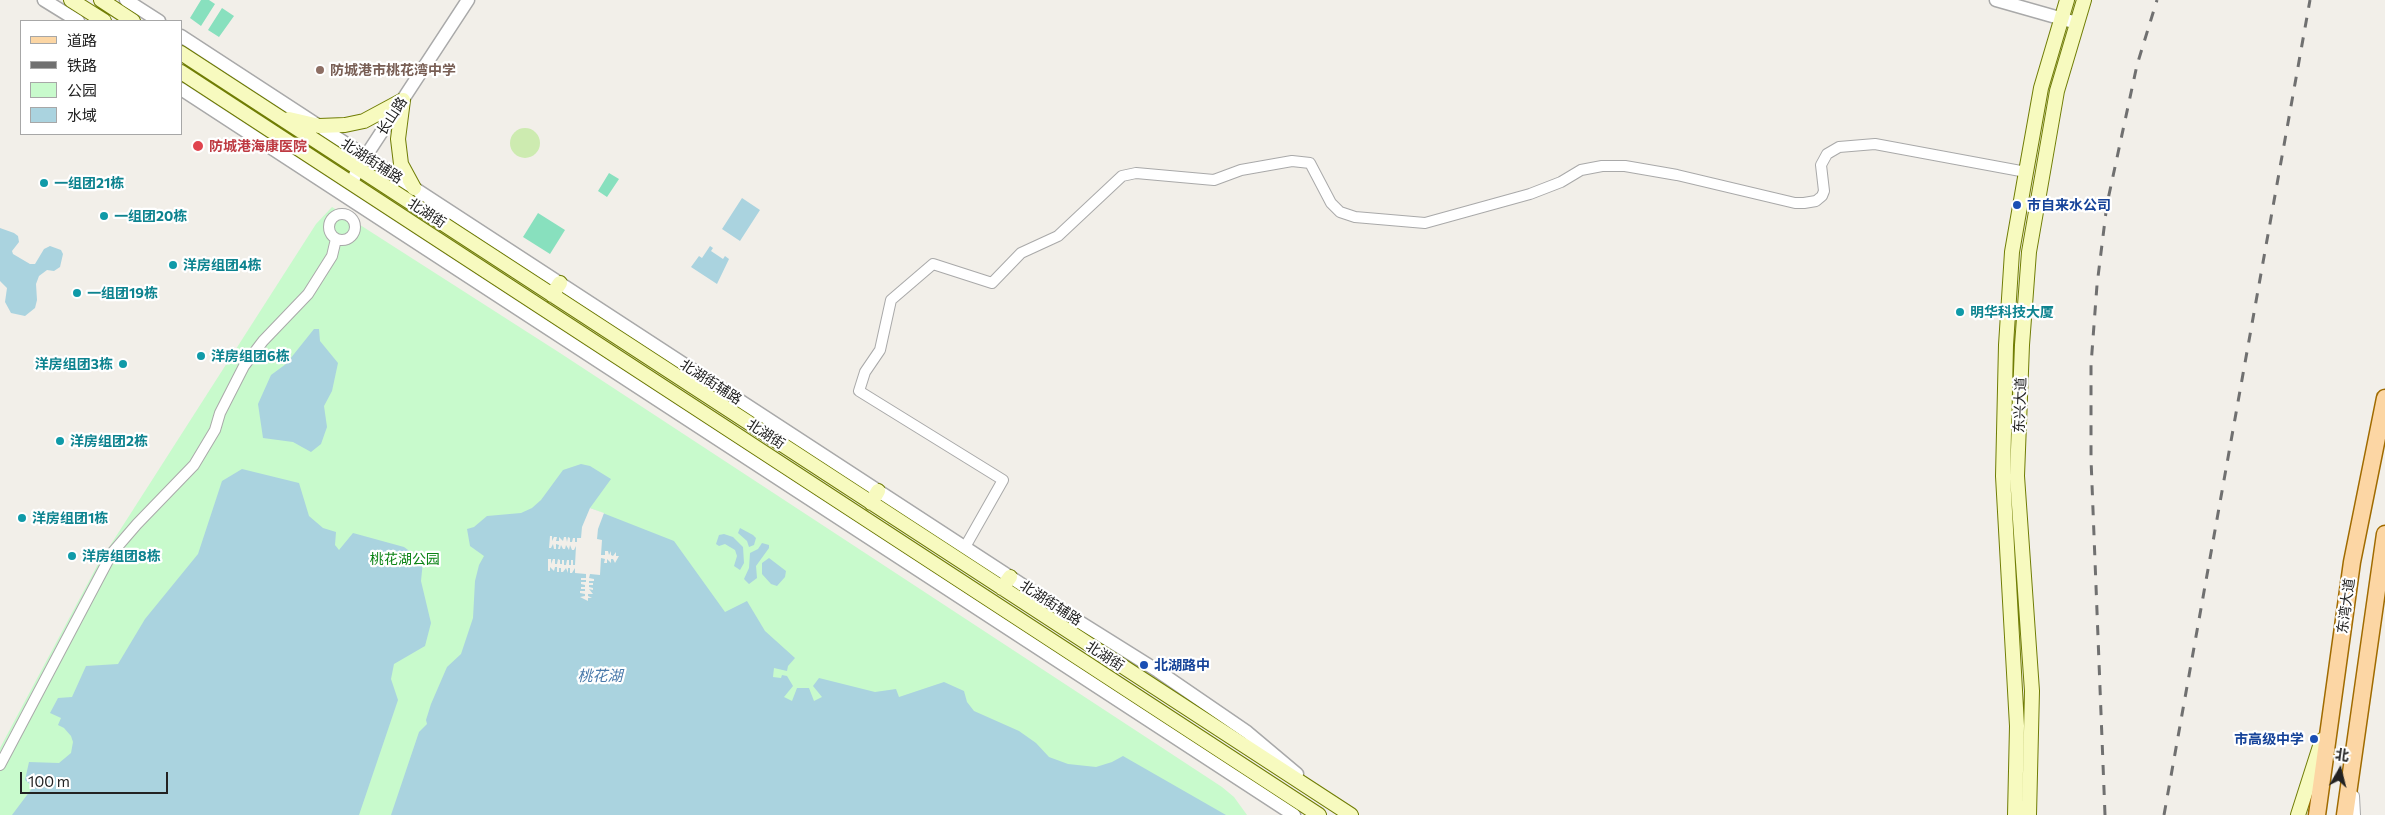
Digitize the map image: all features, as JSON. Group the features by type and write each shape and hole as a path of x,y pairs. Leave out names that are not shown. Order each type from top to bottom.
{"main road":[{"path":"71,0 102,20"},
{"path":"101,0 131,20"},
{"name":"东兴大道","path":"2015,815 2017,726 2003,476 2005,373 2012,252 2041,88 2066,0"},
{"name":"东兴大道","path":"2029,815 2032,691 2017,476 2022,345 2029,252 2057,91 2084,0"},
{"name":"北湖街","path":"182,54 279,116 362,162 1006,583 1333,805 1351,815"},
{"name":"北湖街","path":"182,73 1319,815"},
{"path":"279,116 319,126 345,126 364,121 402,100"},
{"path":"402,100 398,139 401,164 414,188"},
{"name":"东湾大道","path":"2317,815 2352,562 2380,447 2385,398"},
{"name":"东湾大道","path":"2345,815 2385,534"},
{"path":"2298,815 2332,710"}],"street":[{"path":"44,0 76,20"},
{"path":"126,0 156,20"},
{"name":"长山路","path":"352,184 362,162 468,0"},
{"path":"1996,0 2077,23"},
{"name":"北湖街辅路","path":"182,37 319,126 362,162 414,188 556,289"},
{"path":"182,90 1294,815"},
{"path":"964,547 1003,480 858,391 865,372 880,350 891,300 933,264 992,283 1021,253 1058,236 1122,176 1136,173 1214,180 1241,170 1292,161 1310,164 1331,203 1340,212 1355,217 1425,223 1530,194 1561,182 1581,170 1602,166 1625,166 1677,175 1795,203 1816,201 1822,196 1824,191 1821,166 1827,154 1839,147 1875,144 2026,172"},
{"path":"345,214 352,184"},
{"path":"345,214 354,222 354,234 344,241 336,239 329,230 330,221 336,215 345,214"},
{"path":"0,765 112,553 194,465 215,430 220,413 244,366 263,341 308,294 332,256 336,239"},
{"name":"北湖街辅路","path":"874,497 964,547 1006,583"},
{"path":"2353,754 2355,815"}],"green space":[{"path":"201,0 209,0 215,4 201,26 190,18"},
{"path":"222,8 234,16 219,37 208,30"},
{"path":"525,128 536,132 540,143 536,154 525,158 514,154 510,143 514,132"},
{"path":"609,173 619,179 607,197 598,191"},
{"name":"桃花湖公园","path":"332,207 560,353 1222,787 1234,797 1247,815 0,815 0,748 97,566 316,224"},
{"path":"538,213 565,230 550,254 523,237"}],"water":[{"path":"742,198 760,210 740,241 722,229"},
{"path":"0,228 18,236 19,242 12,251 13,254 30,264 35,264 44,249 50,246 61,250 63,254 60,267 54,271 47,270 39,276 36,284 37,300 35,308 25,316 11,313 5,302 7,288 0,281"},
{"path":"710,246 713,248 711,251 723,259 725,256 729,259 717,284 691,267 699,256 702,258"},
{"path":"314,329 319,329 320,341 338,363 332,391 324,406 327,427 321,444 311,452 293,442 263,438 258,404 271,375 286,364"},
{"name":"桃花湖","path":"581,464 590,466 611,479 590,508 674,541 725,612 747,601 765,631 795,658 788,666 787,671 774,668 773,677 781,678 782,675 787,676 793,686 784,697 792,701 797,688 809,688 814,701 822,697 813,686 819,678 875,692 896,689 899,697 944,682 964,691 967,702 974,711 1019,731 1036,743 1049,757 1068,764 1096,767 1123,756 1226,815 391,815 419,732 427,724 426,720 431,704 447,667 461,654 473,618 475,581 479,565 484,556 470,546 467,529 474,527 487,516 521,513 532,508 541,500 563,470"},
{"path":"242,469 299,483 309,516 323,528 336,532 335,545 339,550 353,533 404,547 423,561 421,581 431,623 425,646 394,664 391,679 398,700 359,815 12,815 33,787 25,780 29,762 59,763 71,753 73,742 71,736 64,728 58,725 61,718 50,713 58,698 72,697 86,666 118,664 145,619 198,554 222,481"},
{"path":"740,528 756,538 754,545 749,547 747,541 738,533"},
{"path":"724,534 733,537 743,547 744,563 740,570 734,566 737,556 735,550 725,544 719,546 716,544 719,535"},
{"path":"762,543 769,545 769,548 756,566 757,578 749,584 744,579 749,568 750,553 758,549"},
{"path":"769,558 786,571 785,577 777,586 771,584 762,574 762,563"}],"pier":[{"path":"590,508 604,513 598,529 597,539 602,540 601,555 605,555 605,551 608,551 609,555 611,551 611,555 613,556 616,552 616,556 619,556 615,563 613,559 611,559 611,563 607,559 607,563 604,563 605,559 601,558 600,575 590,574 589,578 594,579 594,581 589,581 589,583 593,583 589,587 593,588 593,590 589,589 593,594 588,594 592,598 588,598 588,601 580,597 585,596 580,591 585,591 585,589 581,589 585,585 581,584 581,582 586,582 586,580 581,580 581,578 586,578 586,574 575,573 575,568 572,573 570,573 570,568 568,568 568,573 566,568 561,572 561,568 559,568 559,572 557,572 557,567 555,567 554,571 550,567 550,571 548,571 548,559 551,559 551,564 553,559 555,559 555,564 557,564 558,559 560,564 564,560 564,565 569,560 569,565 571,565 571,560 573,560 573,565 575,565 576,546 574,550 572,550 570,545 569,550 566,545 565,549 561,545 560,549 558,549 559,545 556,544 556,549 554,549 553,544 549,548 550,536 552,536 552,541 554,537 557,537 556,541 559,541 559,537 563,541 564,537 566,537 567,542 568,537 570,542 575,538 575,542 577,542 577,538 581,538 582,527"}],"railway":[{"path":"2105,815 2091,459 2091,365 2097,285 2107,204 2137,65 2157,0"},
{"path":"2164,815 2310,0"}],"place":[{"name":"防城港市桃花湾中学","path":"320,70"},
{"name":"防城港海康医院","path":"198,146"},
{"name":"一组团21栋","path":"44,183"},
{"name":"巿自来水公司","path":"2017,205"},
{"name":"一组团20栋","path":"104,216"},
{"name":"洋房组团4栋","path":"173,265"},
{"name":"一组团19栋","path":"77,293"},
{"name":"明华科技大厦","path":"1960,312"},
{"name":"洋房组团6栋","path":"201,356"},
{"name":"洋房组团3栋","path":"123,364"},
{"name":"洋房组团2栋","path":"60,441"},
{"name":"洋房组团1栋","path":"22,518"},
{"name":"洋房组团8栋","path":"72,556"},
{"name":"北湖路中","path":"1144,665"},
{"name":"市高级中学","path":"2314,739"}]}
